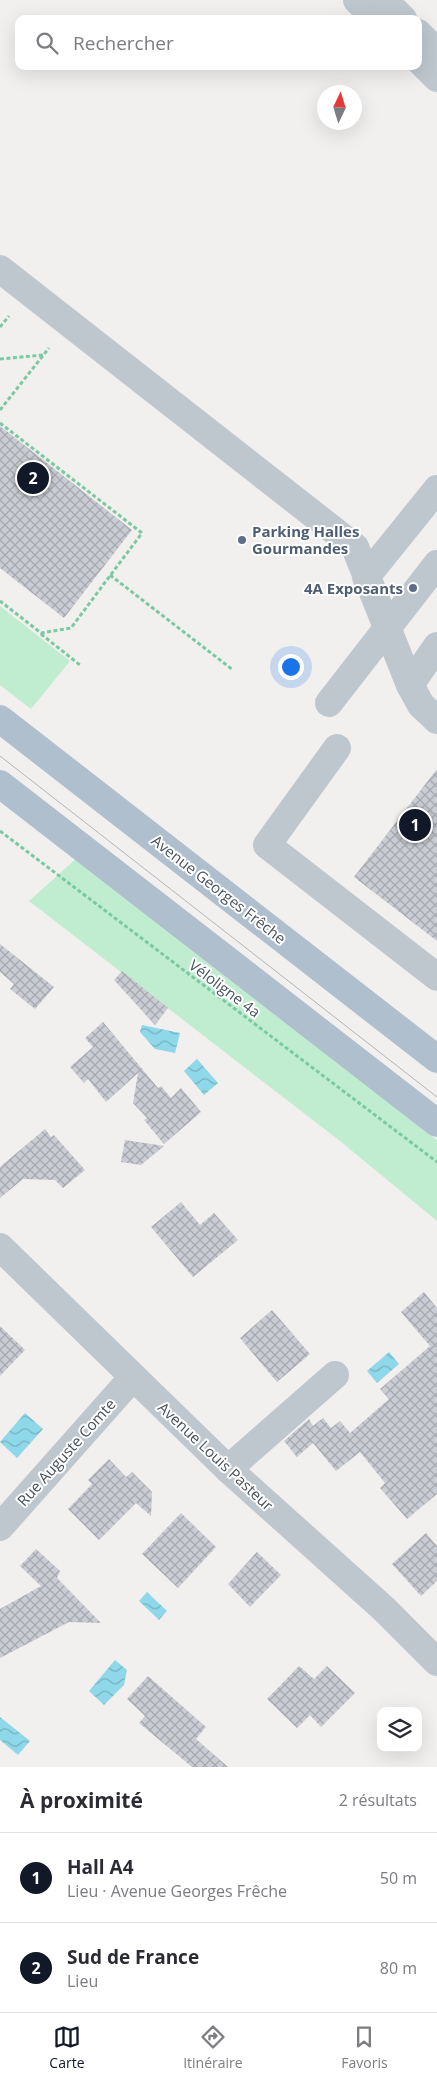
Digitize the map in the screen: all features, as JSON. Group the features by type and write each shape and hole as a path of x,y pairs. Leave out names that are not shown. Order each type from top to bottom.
{"main road":[{"name":"Avenue Georges Frêche","path":"0,719 437,1059"},
{"path":"7,796 437,1123"}],"street":[{"path":"358,0 372,15"},
{"path":"384,0 399,15"},
{"path":"422,37 437,52"},
{"path":"422,63 437,78"},
{"path":"0,269 341,535 355,548 410,685 421,704 437,720"},
{"path":"366,577 437,489"},
{"path":"329,703 437,564"},
{"path":"410,685 437,646"},
{"path":"337,748 267,844 437,977"},
{"name":"Avenue Louis Pasteur","path":"0,1247 228,1469 384,1609 437,1662"},
{"path":"228,1469 335,1375"},
{"name":"Rue Auguste Comte","path":"0,1527 133,1377"}],"path":[{"path":"0,327 9,316"},
{"path":"0,410 49,348"},
{"path":"0,359 44,355"},
{"path":"0,423 142,533 71,628 41,633"},
{"path":"110,575 233,670"},
{"path":"0,601 80,665"},
{"name":"Véloligne 4a","path":"0,831 437,1162"}],"green space":[{"path":"0,606 70,661 31,709 0,685"},
{"path":"78,857 217,970 437,1140 437,1221 340,1141 29,901"}],"water":[{"path":"142,1025 180,1033 175,1053 155,1049 140,1032"},
{"path":"197,1059 218,1083 204,1095 184,1071"},
{"path":"389,1352 399,1364 377,1383 367,1371"},
{"path":"25,1413 43,1429 17,1458 0,1442"},
{"path":"147,1592 167,1611 159,1620 139,1601"},
{"path":"115,1660 127,1670 124,1685 104,1705 89,1691"},
{"path":"0,1717 30,1741 18,1755 0,1740"}],"building":[{"path":"0,426 132,530 64,618 0,568"},
{"path":"437,769 437,941 354,877"},
{"path":"0,944 54,987 35,1009 10,989 14,984 0,972"},
{"path":"122,971 168,1008 155,1025 114,980"},
{"path":"103,1022 158,1088 161,1086 171,1098 181,1088 201,1112 164,1144 144,1120 147,1118 133,1103 138,1073 106,1102 88,1079 84,1083 70,1067 93,1047 85,1038"},
{"path":"45,1129 51,1137 54,1135 85,1170 63,1188 55,1180 23,1179 0,1198 0,1167"},
{"path":"125,1140 164,1146 141,1165 121,1162"},
{"path":"181,1202 200,1225 214,1213 238,1240 193,1277 151,1227"},
{"path":"424,1292 437,1308 437,1494 407,1519 380,1488 385,1483 360,1452 336,1471 313,1443 297,1457 284,1441 309,1419 313,1426 323,1418 331,1428 340,1421 350,1433 389,1399 380,1389 430,1346 401,1312"},
{"path":"272,1310 310,1354 277,1382 240,1338"},
{"path":"0,1326 25,1350 0,1376"},
{"path":"109,1459 126,1477 132,1472 152,1492 151,1516 136,1503 99,1540 68,1509 92,1484 88,1480"},
{"path":"181,1513 216,1547 178,1588 142,1554"},
{"path":"426,1533 437,1546 437,1581 421,1596 392,1564"},
{"path":"36,1549 60,1571 57,1578 101,1623 69,1622 0,1658 0,1609 41,1586 20,1566"},
{"path":"257,1552 281,1575 250,1607 228,1584"},
{"path":"299,1666 314,1679 327,1666 355,1693 321,1727 310,1715 297,1728 267,1699"},
{"path":"148,1676 206,1727 196,1739 228,1767 192,1767 139,1723 145,1716 127,1699"}],"tram line":[{"path":"0,756 437,1097"}],"place":[{"name":"Sud de France","path":"33,478"},
{"name":"Parking Halles Gourmandes","path":"242,540"},
{"name":"4A Exposants","path":"413,588"},
{"name":"Hall A4","path":"415,825"}]}
